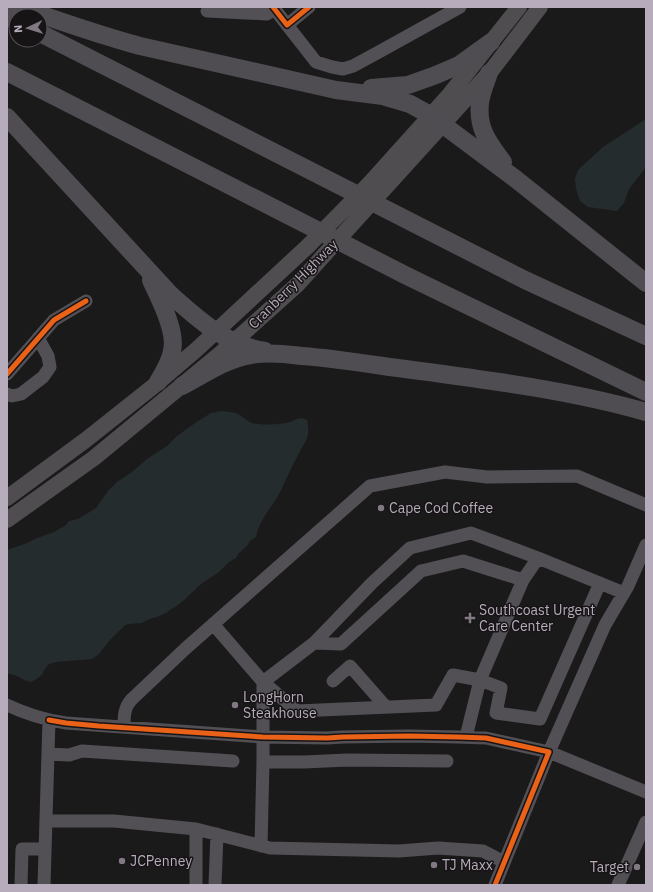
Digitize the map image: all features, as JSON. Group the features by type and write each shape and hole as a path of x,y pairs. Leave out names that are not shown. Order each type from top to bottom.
{"highway":[{"path":"19,7 126,42 336,90 383,96 410,104 436,120 475,148 646,283"},
{"path":"48,37 525,280 646,336"},
{"path":"336,90 408,85 459,65 491,42"},
{"path":"7,72 407,276 646,392"},
{"path":"489,73 480,102 483,133 517,180"},
{"path":"7,117 171,295 199,320 234,342 256,349 284,354 377,365 559,392 646,412"},
{"path":"145,266 166,313 173,342 173,350 169,362 158,382"},
{"path":"182,386 230,360 251,354 284,354"}],"main road":[{"name":"Cranberry Highway","path":"436,120 450,94 519,7"},
{"name":"Cranberry Highway","path":"7,520 94,458 220,354 298,284 325,254 376,187 436,120 489,73 540,7"},
{"name":"Cranberry Highway","path":"7,498 88,439 196,350 308,246 376,187"}],"street":[{"path":"287,24 309,7"},
{"path":"207,11 267,14 274,8 316,62 343,69 353,66 460,7"},
{"path":"7,374 54,320 86,301"},
{"path":"9,398 21,394 43,377 50,366 48,356 38,338"},
{"path":"124,727 125,710 131,700 213,624 370,486 445,472 487,477 577,476 646,505"},
{"path":"264,682 314,643 372,582 410,548 472,533 624,593"},
{"path":"495,885 549,752 608,620 628,586 646,545"},
{"path":"466,737 480,680 523,580 538,558"},
{"path":"314,643 340,644 421,571 463,561 523,580"},
{"path":"213,624 264,682 297,711 436,705 453,675 480,680 501,688 496,713 540,719 600,583"},
{"path":"333,681 350,666 386,707"},
{"path":"261,846 264,682"},
{"path":"7,705 27,714 66,723 263,737 327,738 409,736 486,738 549,752 646,792"},
{"path":"44,885 49,720"},
{"path":"48,754 69,755 82,751 233,761"},
{"path":"263,762 347,760 447,761"},
{"path":"46,821 114,821 196,829 270,848 399,851 438,848 482,851 504,862"},
{"path":"618,885 641,844 646,822"},
{"path":"196,829 196,885"},
{"path":"215,885 217,834"},
{"path":"21,885 22,849 45,849"}],"shaded area":[{"path":"646,119 646,167 629,189 624,203 617,211 588,207 580,201 576,189 575,179 578,170 603,147"},
{"path":"222,411 238,414 255,424 283,423 301,418 307,420 307,439 279,494 264,517 256,537 250,541 236,558 201,584 174,608 166,613 141,623 128,624 124,626 99,654 92,659 49,664 42,675 32,682 7,673 7,550 54,532 66,525 69,521 78,519 96,508 108,491 117,482 167,446 177,436 195,423 211,413"}],"cycle path":[{"path":"273,7 287,25 309,7"},
{"path":"7,374 54,320 86,301"},
{"path":"49,720 99,726 263,737 327,738 409,736 486,738 549,752 495,885"}],"place":[{"name":"Cape Cod Coffee","path":"381,508"},
{"name":"Southcoast Urgent Care Center","path":"470,618"},
{"name":"LongHorn Steakhouse","path":"235,705"},
{"name":"JCPenney","path":"122,861"},
{"name":"TJ Maxx","path":"434,865"},
{"name":"Target","path":"637,867"}]}
